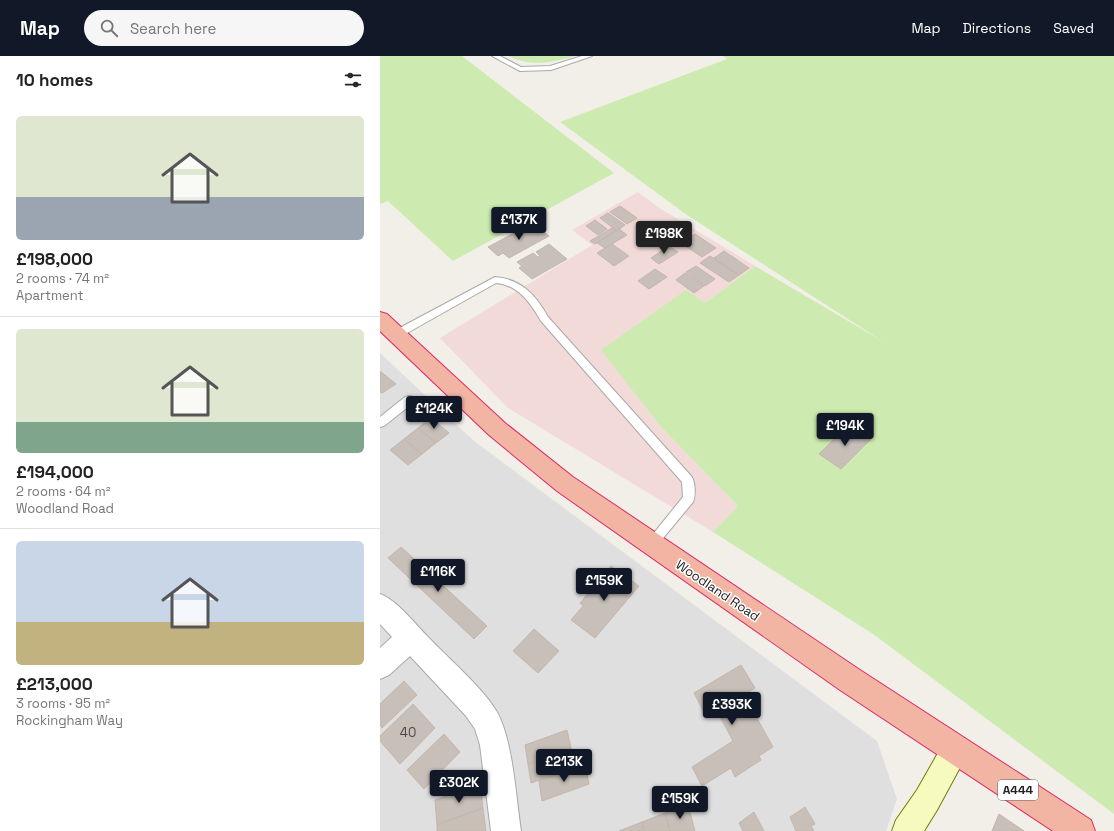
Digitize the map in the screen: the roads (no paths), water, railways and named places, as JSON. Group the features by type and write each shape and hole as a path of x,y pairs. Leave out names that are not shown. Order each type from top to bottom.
{"highway":[{"name":"Woodland Road","path":"388,326 497,429 565,484 850,680 1080,831"}],"main road":[{"path":"907,831 927,800 956,749"}],"street":[{"path":"380,606 476,706 487,722 494,745 506,831"},
{"path":"380,666 411,637"}],"lane":[{"path":"495,56 520,69 551,68 590,56"},
{"path":"388,326 495,280 505,280 525,292 536,303 544,319 688,480 689,498 651,544"},
{"path":"380,423 409,400"}]}
